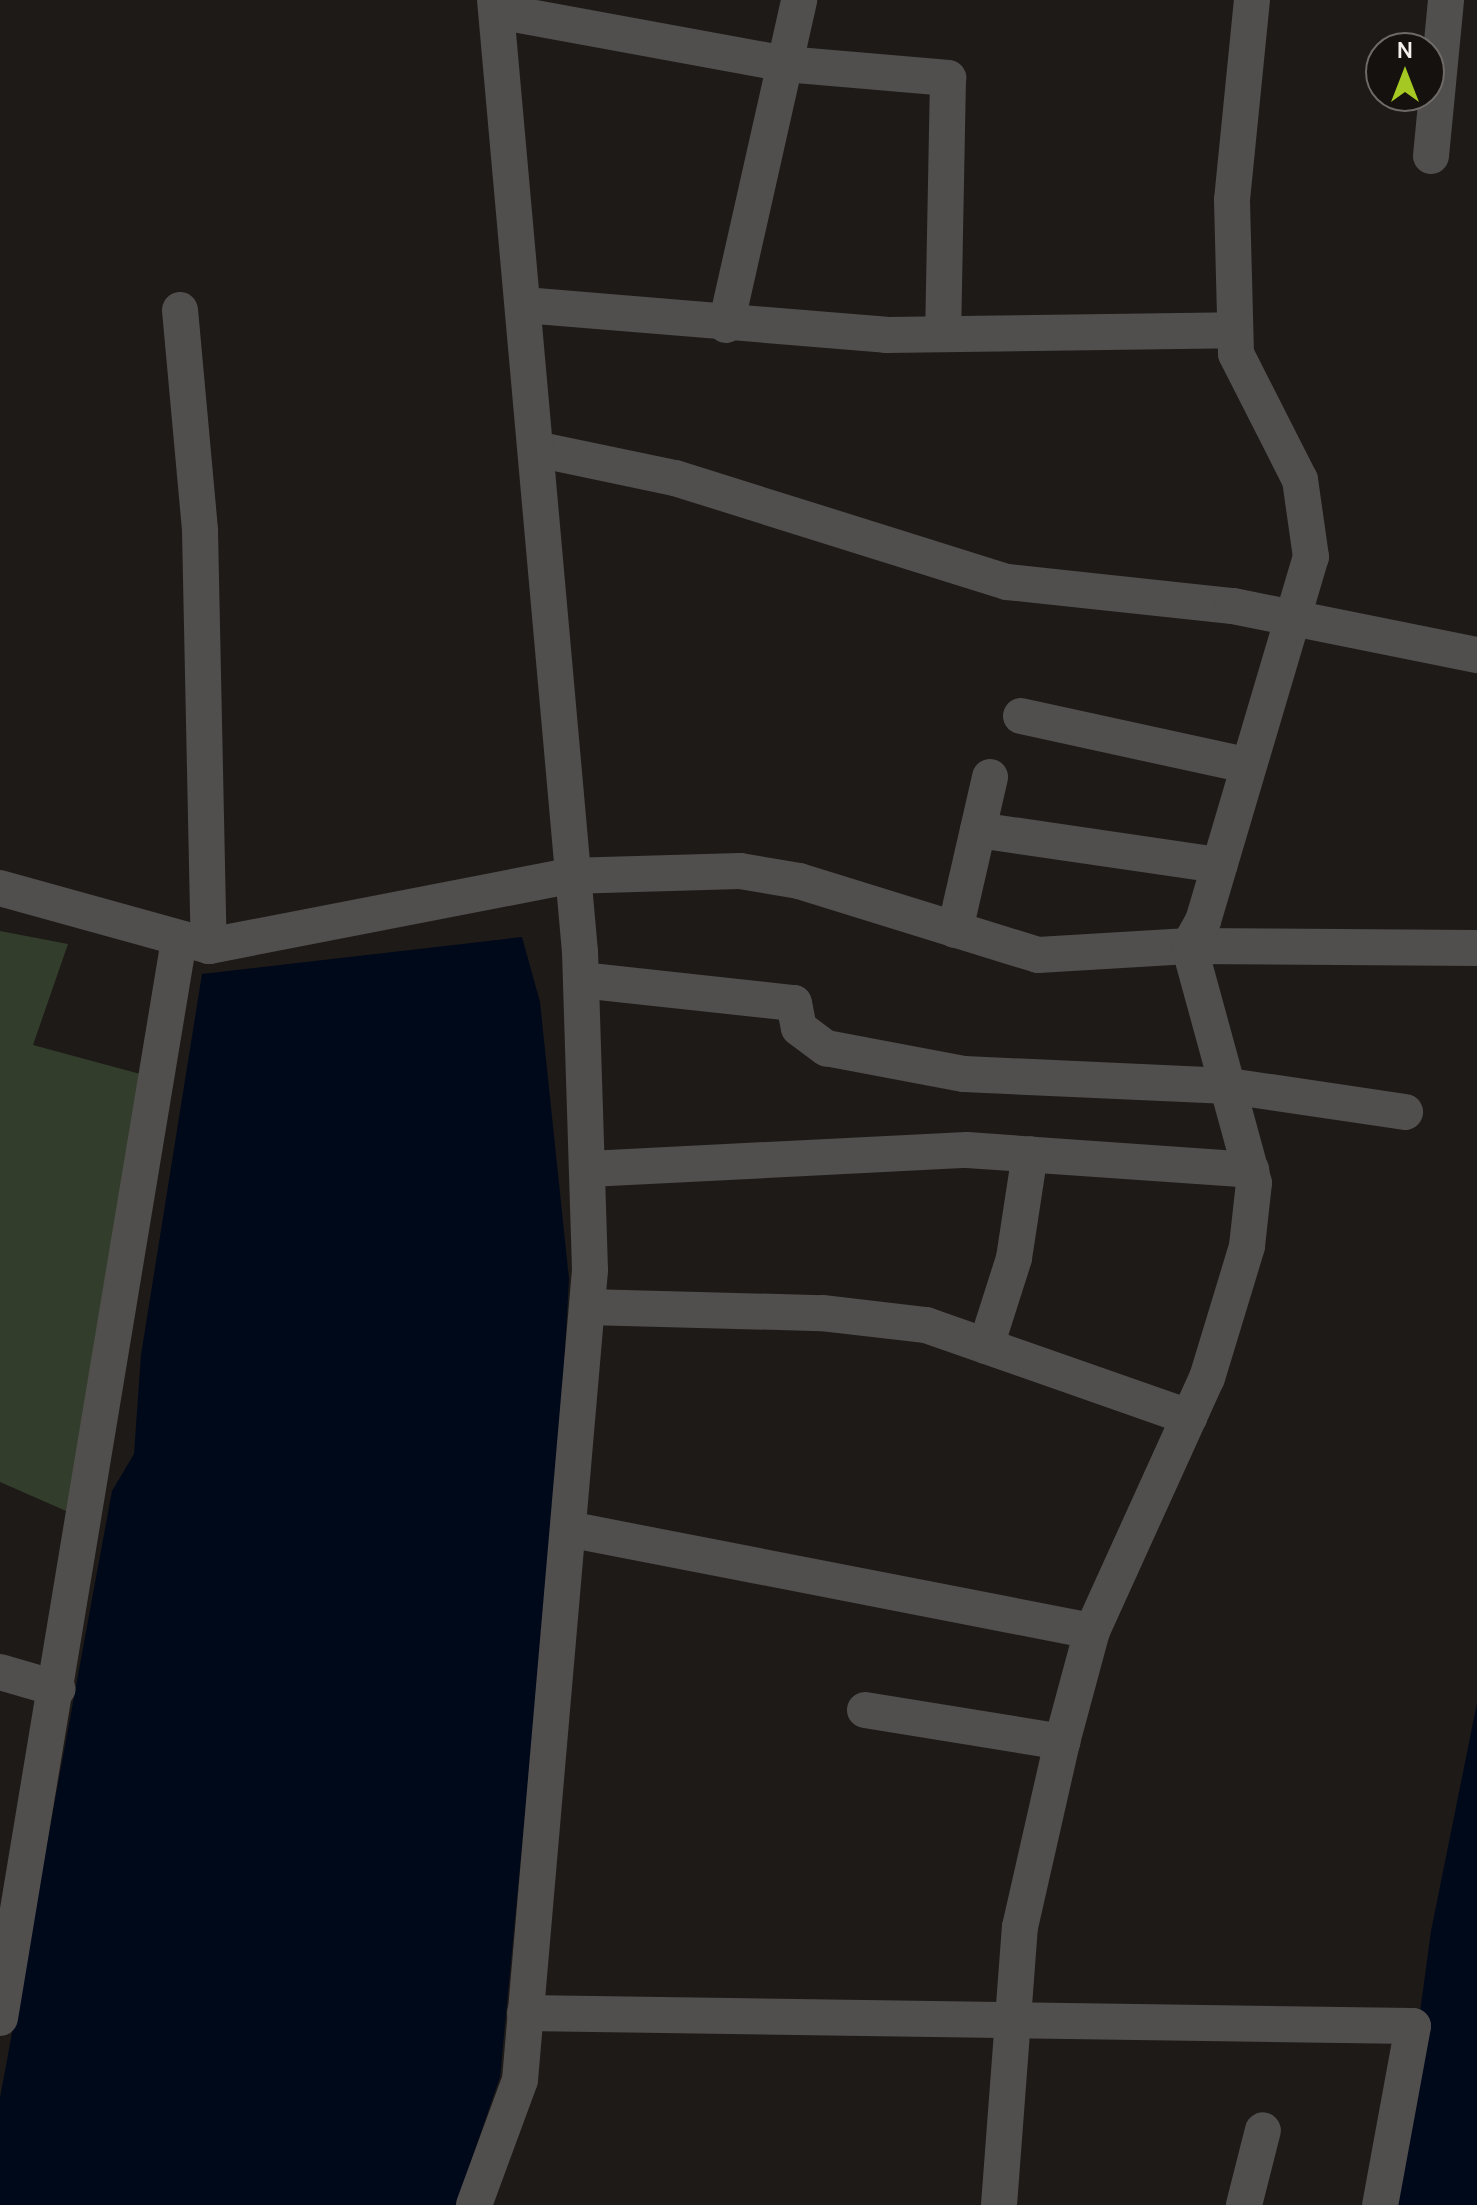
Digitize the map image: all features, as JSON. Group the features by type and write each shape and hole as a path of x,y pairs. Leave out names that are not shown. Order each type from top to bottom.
{"street":[{"path":"726,325 799,0"},
{"path":"999,2205 1010,2018 1020,1927 1062,1742 1092,1631 1189,1417 1247,1246 1251,1170 1189,946 1219,865 1246,765 1311,557 1300,480 1250,386 1234,330 1232,200 1252,0"},
{"path":"1431,156 1446,0"},
{"path":"474,2205 520,2080 587,1307 589,1169 581,980 568,876 536,449 496,6 785,64 948,78 943,334"},
{"path":"524,305 726,325 943,334 1234,330"},
{"path":"0,2018 194,943 200,531 180,310"},
{"path":"536,449 675,478 1007,582 1233,606 1292,623 1477,655"},
{"path":"1021,716 1246,765"},
{"path":"955,930 990,777"},
{"path":"978,830 1219,865"},
{"path":"0,888 194,943 568,876 740,871 799,881 1038,955 1189,946 1477,948"},
{"path":"581,980 794,1003 799,1028 826,1048 964,1074 1229,1086 1405,1112"},
{"path":"589,1169 967,1150 1251,1170"},
{"path":"986,1346 1014,1258 1030,1154"},
{"path":"587,1307 822,1313 926,1325 1189,1417"},
{"path":"568,1529 1092,1631"},
{"path":"0,1672 58,1689"},
{"path":"865,1710 1062,1742"},
{"path":"525,2013 1413,2026 1380,2205"},
{"path":"1244,2205 1263,2130"}],"green space":[{"path":"0,931 68,944 33,1045 144,1075 73,1514 0,1482"}],"water":[{"path":"522,937 540,1002 569,1279 559,1457 500,2077 456,2205 0,2205 0,2098 112,1491 134,1454 141,1355 202,974"},
{"path":"1477,1703 1477,2205 1394,2205 1431,1931"}]}
